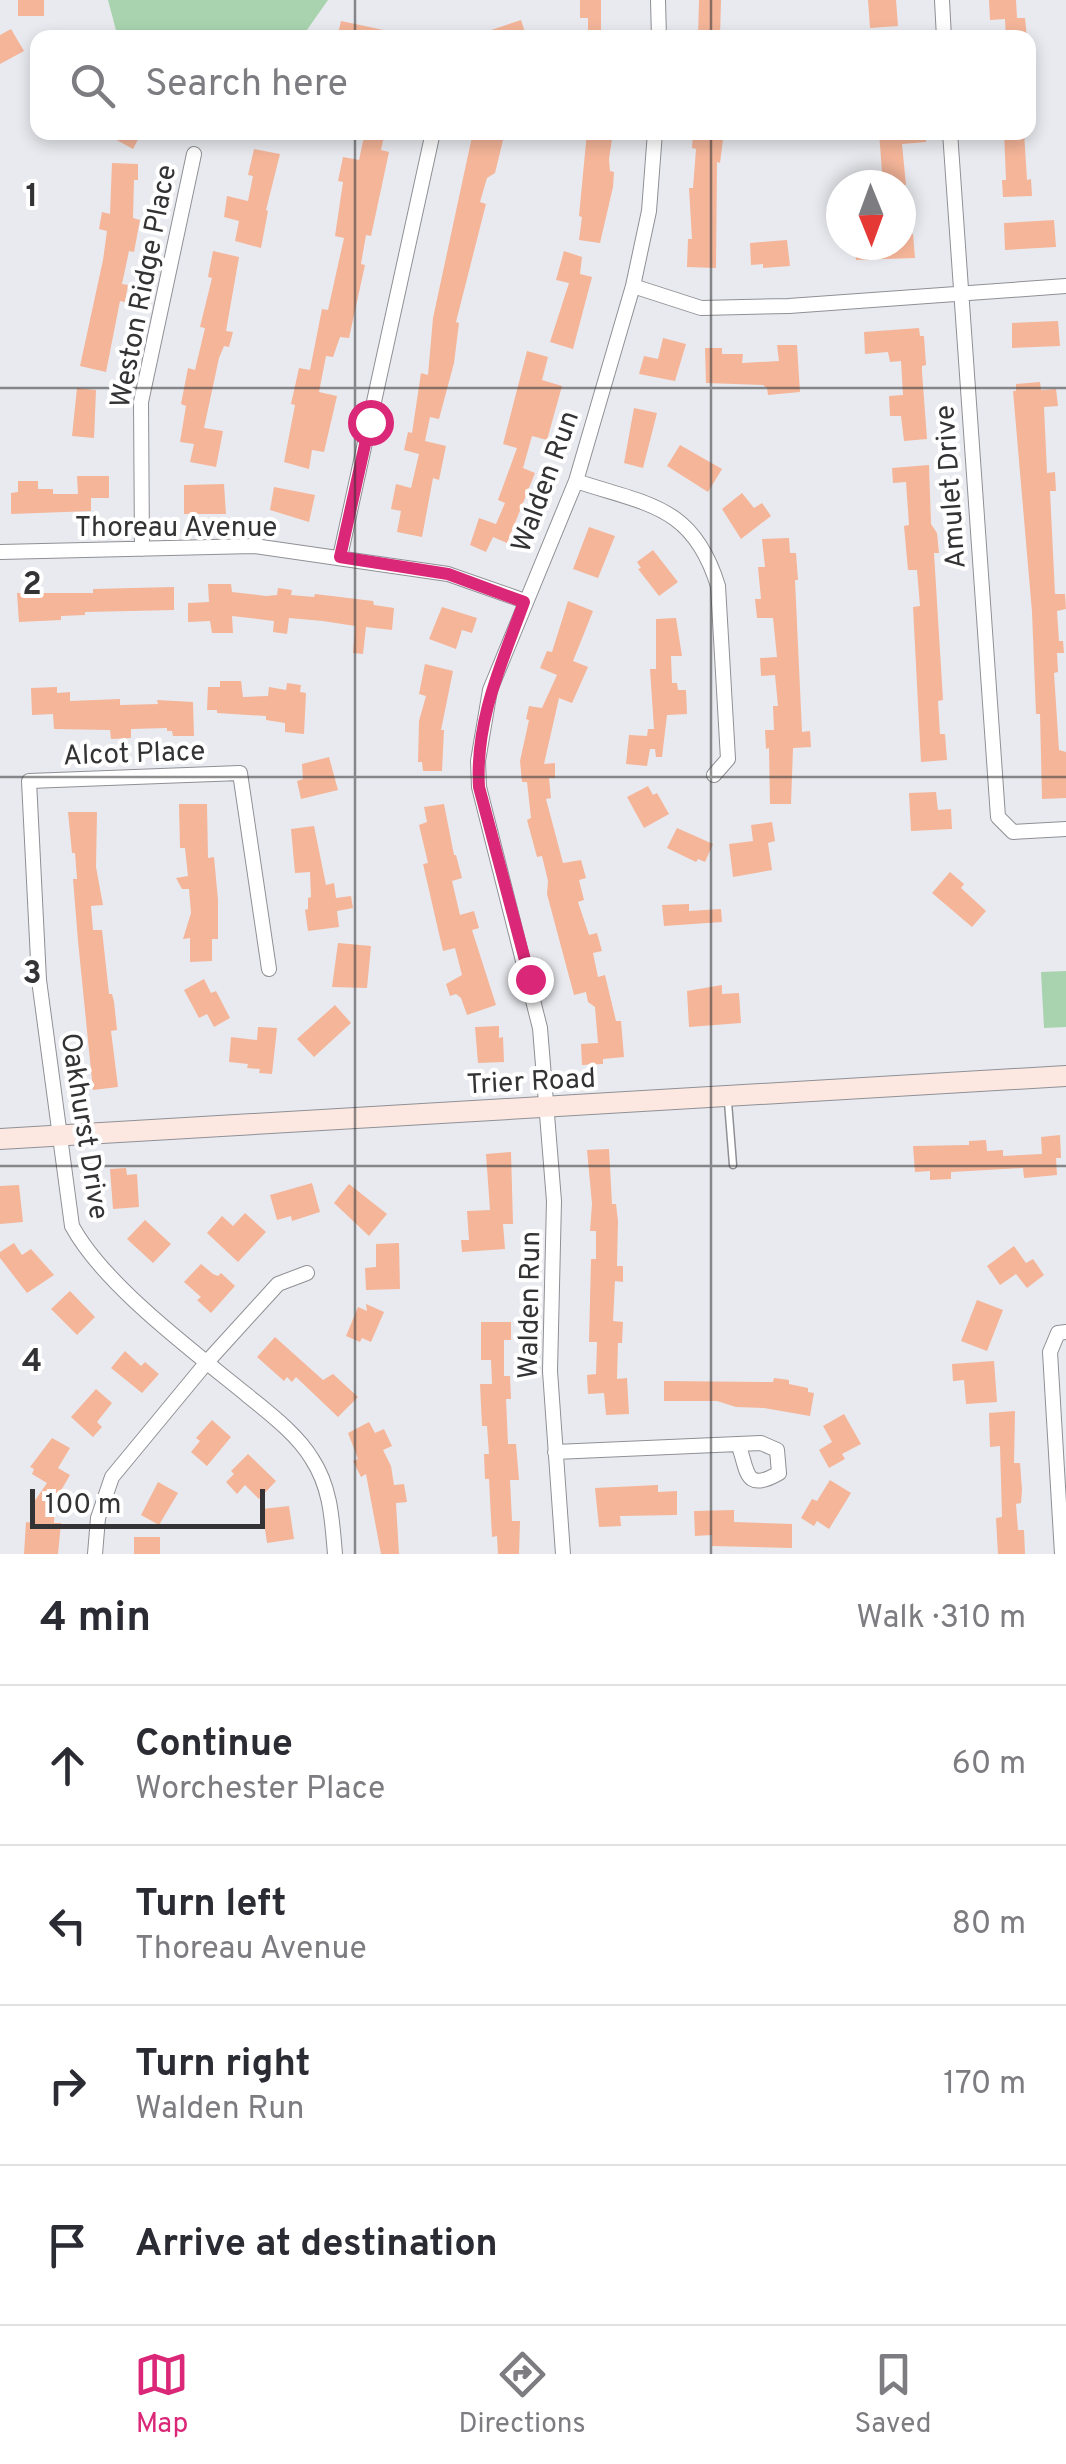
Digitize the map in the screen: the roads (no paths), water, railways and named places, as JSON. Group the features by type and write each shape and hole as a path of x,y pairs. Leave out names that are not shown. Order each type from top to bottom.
{"street":[{"path":"658,0 659,30"},
{"path":"942,0 944,30"},
{"path":"340,557 431,140"},
{"name":"Walden Run","path":"563,1554 550,1370 554,1201 538,1010 479,787 478,761 490,690 576,480 633,286 649,210 654,140"},
{"name":"Amulet Drive","path":"950,140 998,817 1013,832 1066,829"},
{"name":"Weston Ridge Place","path":"142,549 141,402 194,154"},
{"path":"633,286 701,308 788,306 1066,286"},
{"path":"576,480 671,514 696,536 710,560 718,586 728,759 714,775"},
{"name":"Thoreau Avenue","path":"0,552 254,546 448,574 524,602"},
{"name":"Alcot Place","path":"29,781 240,773 269,969"},
{"name":"Oakhurst Drive","path":"29,781 38,965 72,1226 106,1274 266,1410 312,1457 330,1498 334,1554"},
{"name":"Trier Road","path":"0,1139 1066,1076"},
{"path":"95,1554 98,1518 112,1477 278,1284 307,1273"},
{"path":"1062,1332 1050,1352 1062,1554"},
{"path":"555,1452 738,1444"}],"lane":[{"path":"728,1096 733,1165"}]}
